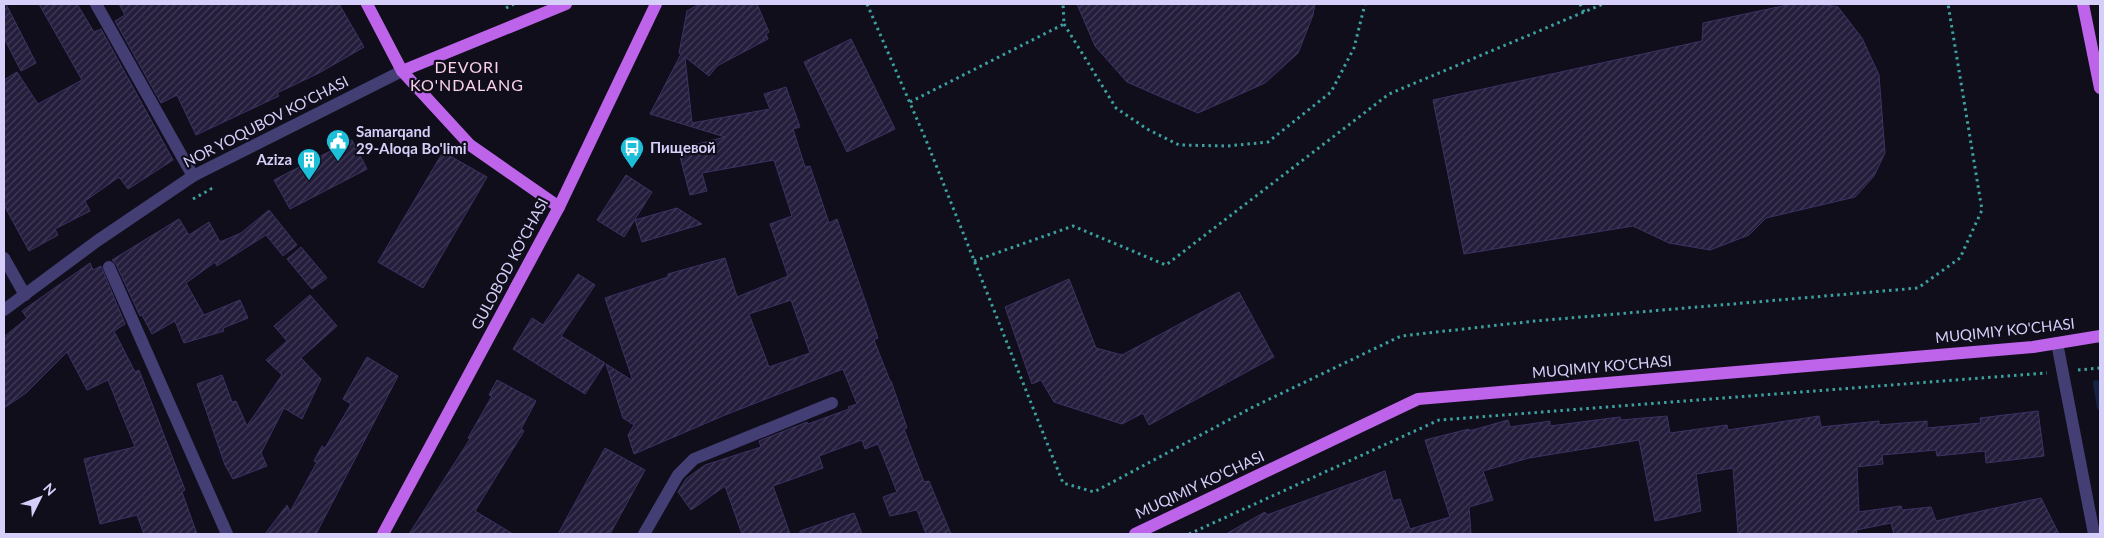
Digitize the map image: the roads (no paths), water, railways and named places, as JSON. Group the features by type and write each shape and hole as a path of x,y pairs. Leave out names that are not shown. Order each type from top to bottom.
{"main road":[{"path":"367,4 402,71 470,145 559,207"},
{"name":"NOR YOQUBOV KO'CHASI","path":"402,71 566,4"},
{"name":"GULOBOD KO'CHASI","path":"383,534 559,207 656,4"},
{"path":"2083,4 2100,88"},
{"name":"MUQIMIY KO'CHASI","path":"1135,534 1418,399 2057,343 2100,336"}],"street":[{"path":"96,4 193,176"},
{"name":"NOR YOQUBOV KO'CHASI","path":"4,310 97,241 193,176 402,71"},
{"path":"4,258 25,295"},
{"path":"109,268 227,534"},
{"path":"2057,343 2094,534"},
{"path":"644,534 678,475 694,459 832,403"}],"waterway":[{"path":"2096,383 2100,407"}],"place":[{"name":"Samarqand 29-Aloqa Bo'limi","path":"338,162"},
{"name":"Пищевой","path":"632,169"},
{"name":"Aziza","path":"309,181"}],"district":[{"name":"DEVORI KO'NDALANG","path":"467,76"}]}
